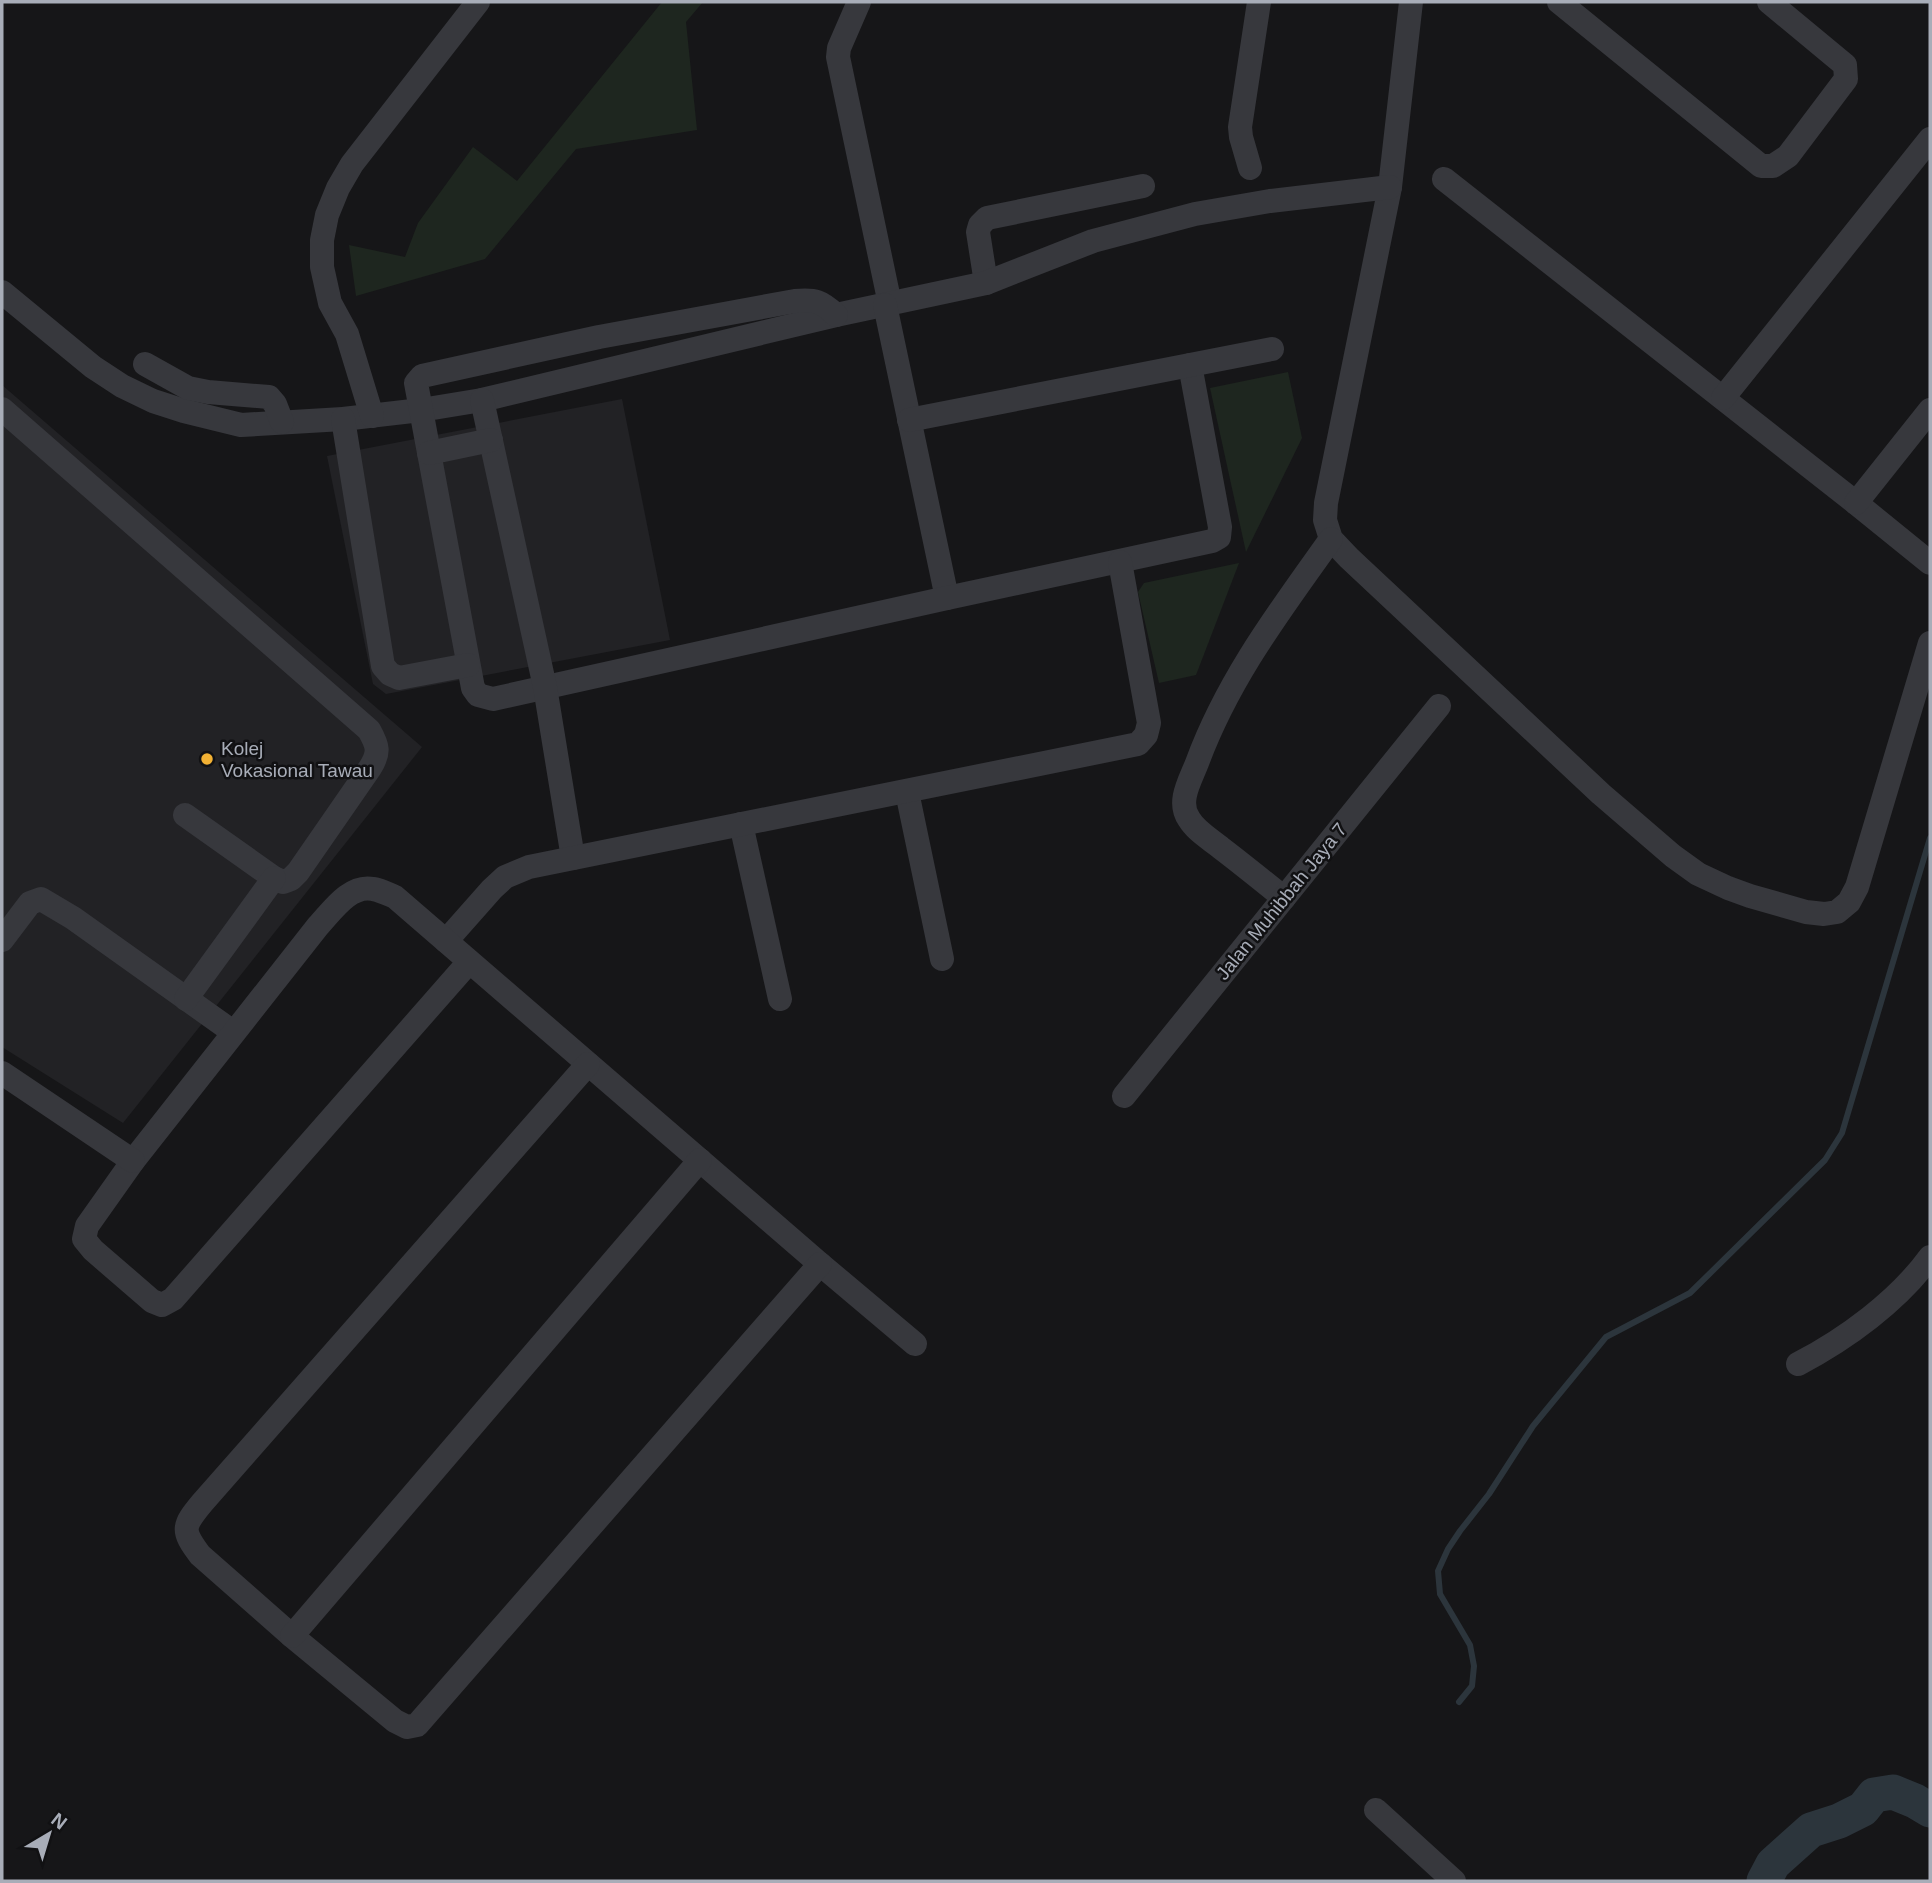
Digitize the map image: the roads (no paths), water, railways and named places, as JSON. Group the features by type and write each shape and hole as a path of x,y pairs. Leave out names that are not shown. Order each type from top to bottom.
{"street":[{"path":"372,416 347,334 330,303 323,267 322,240 327,215 352,164 478,2"},
{"path":"859,2 839,48 838,57 947,598"},
{"path":"1250,168 1241,138 1241,127 1259,2"},
{"path":"1411,2 1390,187 1326,503 1325,520 1331,539 1601,794 1673,856 1698,874 1727,887 1806,912 1837,912 1849,902 1857,887 1930,643"},
{"path":"1559,2 1761,166 1773,166 1788,156 1846,79 1845,65 1769,2"},
{"path":"1723,397 1930,139"},
{"path":"1444,179 1723,397 1930,564"},
{"path":"986,283 978,232 980,225 987,218 1143,186"},
{"path":"2,292 93,367 122,386 153,401 242,425 343,419 482,400 836,314 986,283 1093,241 1195,214 1270,201 1390,187"},
{"path":"836,314 813,299 599,337 422,376 416,383 468,665 473,688 478,695 493,699 1212,541 1219,537 1220,527 1190,365"},
{"path":"909,420 1272,349"},
{"path":"145,364 188,388 269,397 282,422"},
{"path":"482,400 545,687 573,858"},
{"path":"2,409 369,730 377,744 377,757 370,768 298,872 284,882 274,878 185,815"},
{"path":"1856,503 1930,410"},
{"path":"343,419 383,666 390,674 399,678 468,665"},
{"path":"429,453 491,440"},
{"path":"1284,898 1202,833 1189,819 1183,805 1209,731 1228,692 1256,645 1331,539"},
{"path":"446,941 505,877 529,867 1138,744 1146,735 1149,723 1120,562"},
{"name":"Jalan Muhibbah Jaya 7","path":"1124,1096 1439,706"},
{"path":"907,792 942,959"},
{"path":"741,824 780,999"},
{"path":"187,999 274,878"},
{"path":"469,962 173,1299 162,1305 152,1301 84,1239 87,1226 133,1161 318,926 354,891 371,888 395,897 915,1344"},
{"path":"2,940 30,902 41,899 73,918 233,1032"},
{"path":"588,1064 192,1515 186,1527 188,1539 200,1555 292,1636 395,1721 407,1727 417,1725 820,1264"},
{"path":"2,1073 133,1161"},
{"path":"292,1636 700,1160"},
{"path":"1798,1364 1853,1331 1906,1285 1930,1257"},
{"path":"1376,1810 1454,1881"}],"waterway":[{"path":"1459,1702 1472,1686 1474,1666 1470,1645 1440,1594 1438,1571 1448,1549 1489,1494 1533,1426 1606,1337 1690,1293 1825,1160 1842,1133 1930,838"},
{"path":"1764,1881 1773,1864 1811,1830 1839,1821 1863,1809 1874,1795 1893,1792 1930,1810"}],"place":[{"name":"Kolej Vokasional Tawau","path":"207,759"}]}
